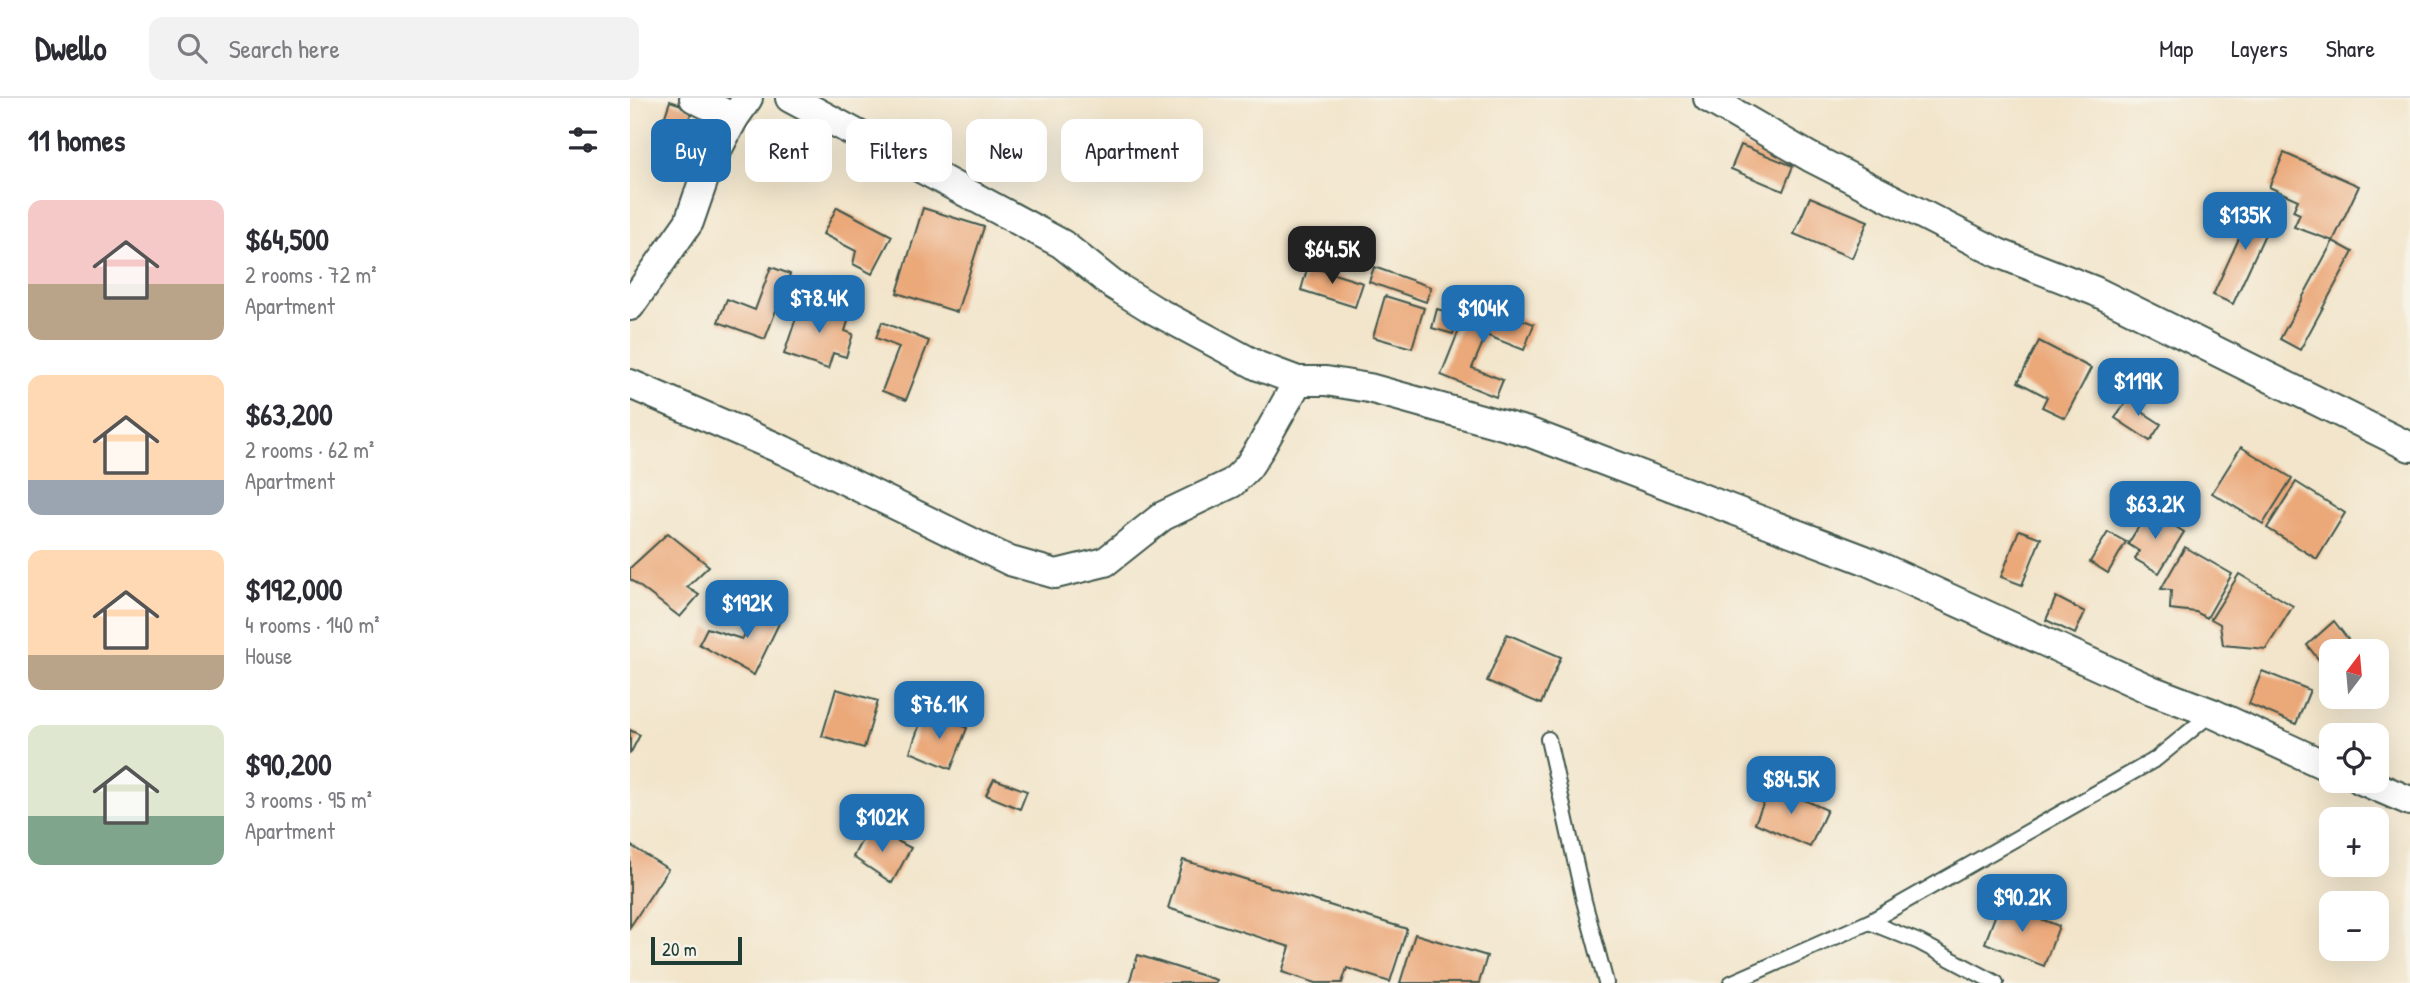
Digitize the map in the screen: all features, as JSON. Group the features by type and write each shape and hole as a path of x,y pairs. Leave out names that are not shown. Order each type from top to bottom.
{"street":[{"path":"630,306 689,222 708,167 741,108 694,98"},
{"path":"790,98 1062,244 1112,284 1154,310 1258,366 1298,381 1326,381 1369,388 1528,432 1865,560 2151,690 2211,713 2319,762"},
{"path":"1707,98 1810,157 1998,253 2095,291 2410,447"},
{"path":"630,384 783,450 1010,561 1056,574 1105,562 1163,516 1233,483 1261,447 1298,381"},
{"path":"2389,793 2410,802"}],"lane":[{"path":"1731,983 1869,922 2157,759 2211,713"},
{"path":"1548,739 1584,901 1606,983"},
{"path":"1869,922 1919,942 1996,983"}],"building":[{"path":"670,101 693,109 690,119 664,119"},
{"path":"1741,145 1793,166 1783,191 1731,169"},
{"path":"2284,153 2359,186 2333,241 2294,227 2300,214 2293,211 2298,200 2269,187"},
{"path":"1810,197 1868,221 1852,258 1794,234"},
{"path":"2257,199 2277,208 2233,304 2213,295"},
{"path":"837,207 892,236 872,274 853,264 856,251 823,234"},
{"path":"923,208 984,227 957,312 897,293"},
{"path":"2333,241 2353,252 2300,350 2280,339"},
{"path":"1308,266 1363,283 1355,307 1301,290"},
{"path":"771,267 790,274 765,339 718,322 727,299 755,310"},
{"path":"1374,267 1431,287 1426,302 1369,282"},
{"path":"1385,296 1424,308 1412,348 1373,337"},
{"path":"802,300 850,315 845,331 853,334 846,357 833,353 828,369 784,354"},
{"path":"1471,300 1534,324 1524,350 1486,335 1472,368 1503,380 1496,397 1441,375"},
{"path":"1437,309 1458,315 1453,334 1432,328"},
{"path":"882,322 929,341 906,400 882,391 899,347 876,338"},
{"path":"2039,341 2091,368 2065,418 2042,407 2047,397 2018,382"},
{"path":"2133,393 2144,400 2141,411 2161,424 2150,441 2115,418"},
{"path":"2241,447 2292,478 2263,524 2212,493"},
{"path":"2296,482 2345,513 2317,559 2267,528"},
{"path":"2149,510 2184,532 2159,573 2135,559 2139,551 2128,544"},
{"path":"2019,530 2041,538 2022,585 2001,577"},
{"path":"2108,532 2126,542 2108,573 2090,562"},
{"path":"668,533 709,566 687,587 699,595 680,617 630,579 630,568"},
{"path":"2185,547 2232,574 2207,618 2196,612 2170,609 2171,590 2161,589"},
{"path":"2239,574 2293,606 2266,649 2223,645 2220,624 2211,619"},
{"path":"2056,597 2085,612 2075,634 2046,620"},
{"path":"767,600 785,611 754,675 699,644 707,628 742,639"},
{"path":"2334,621 2348,639 2319,639 2319,660 2307,645"},
{"path":"1507,634 1561,657 1541,704 1487,681"},
{"path":"2262,671 2310,690 2296,724 2249,704"},
{"path":"836,689 878,701 864,748 822,736"},
{"path":"945,717 967,728 951,769 910,752 922,718 939,725"},
{"path":"630,730 640,735 630,754"},
{"path":"994,779 1027,791 1020,809 986,795"},
{"path":"1771,785 1827,810 1810,847 1755,823"},
{"path":"869,826 911,848 892,883 853,857"},
{"path":"630,845 668,869 630,927"},
{"path":"1183,860 1407,929 1390,982 1347,968 1342,983 1316,983 1282,972 1290,947 1168,908"},
{"path":"2000,903 2059,926 2044,966 1985,943"},
{"path":"1415,934 1487,956 1479,983 1400,983"},
{"path":"1138,955 1216,980 1215,983 1129,983"}]}
